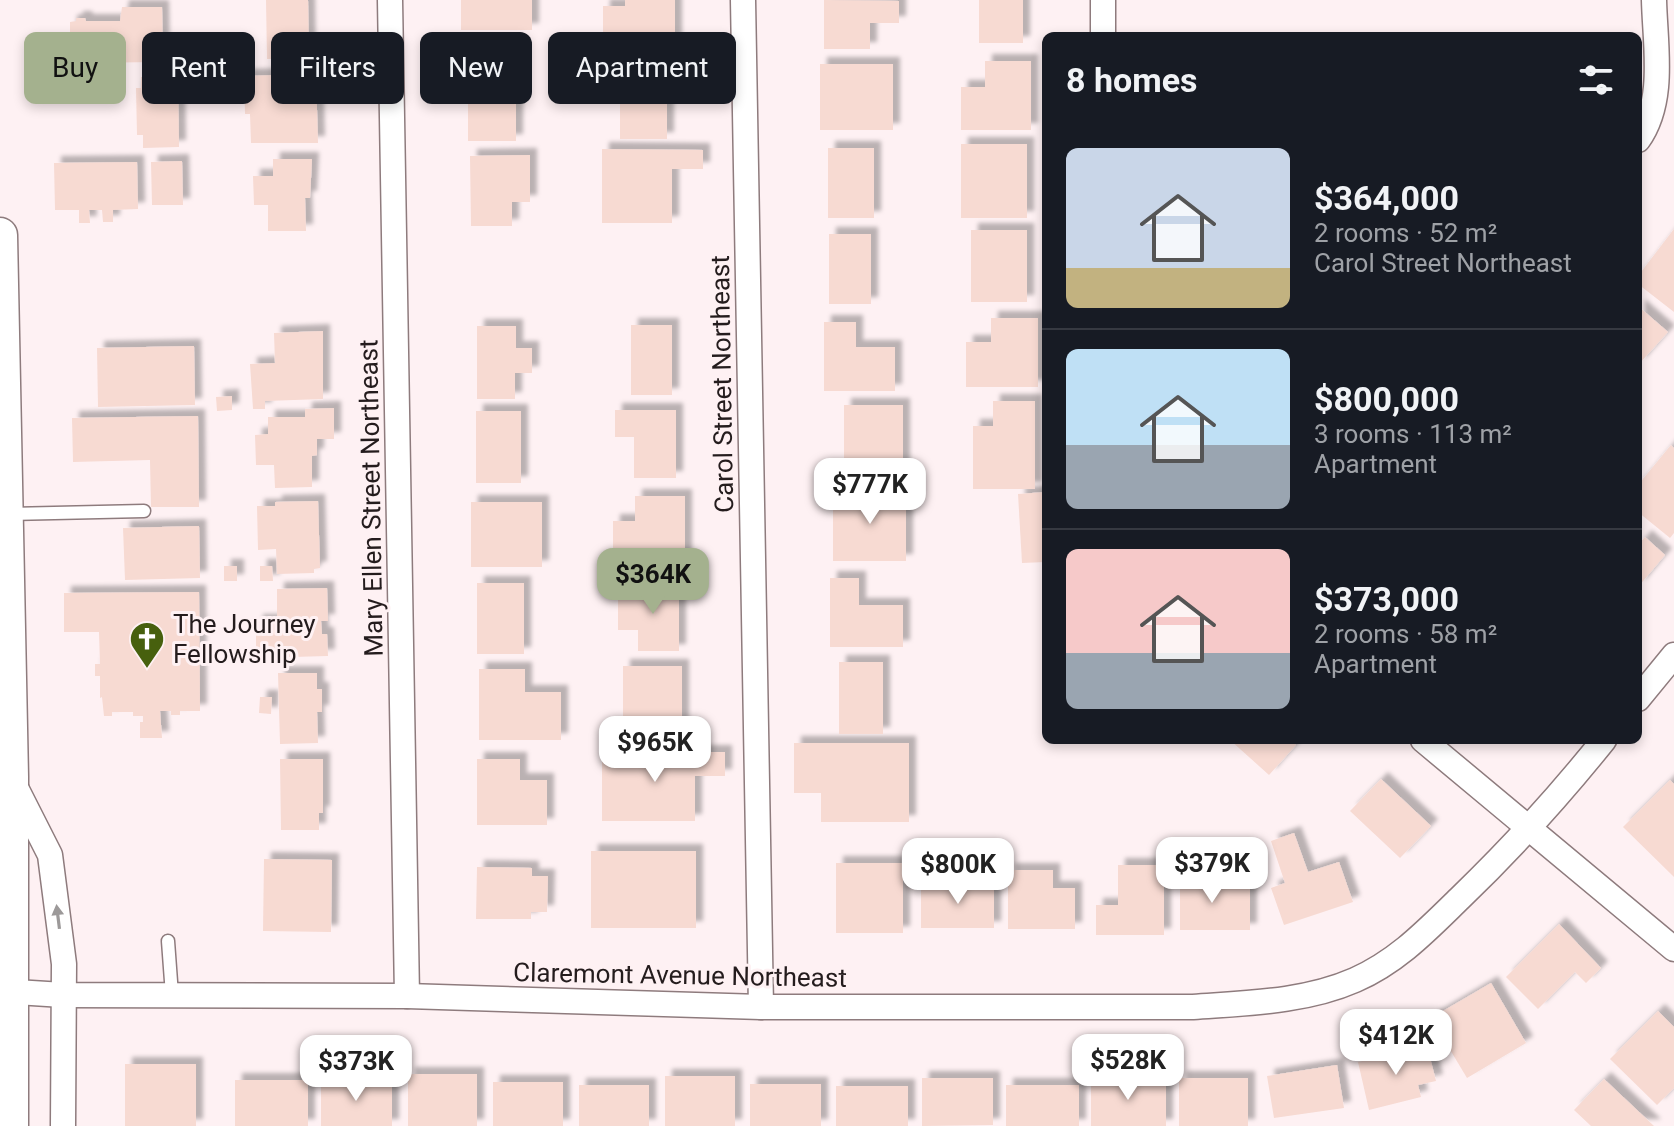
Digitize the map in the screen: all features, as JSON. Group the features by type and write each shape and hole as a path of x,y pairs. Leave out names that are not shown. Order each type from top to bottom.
{"main road":[{"path":"0,235 11,777 5,991 11,1126"}],"street":[{"name":"Mary Ellen Street Northeast","path":"390,0 407,996"},
{"name":"Carol Street Northeast","path":"743,0 761,1007"},
{"path":"1103,0 1103,32"},
{"path":"1642,133 1652,115 1656,87 1654,0"},
{"path":"1642,694 1674,655"},
{"path":"1428,744 1674,949"},
{"name":"Claremont Avenue Northeast","path":"5,991 63,995 407,996 761,1007 1193,1007 1260,1002 1322,992 1356,979 1407,949 1529,830 1601,744"},
{"path":"11,777 50,855 64,964 63,1126"}],"lane":[{"path":"5,515 144,511"},
{"path":"168,941 172,995"}],"building":[{"path":"266,0 308,0 309,32 271,32 271,59 267,59"},
{"path":"461,0 532,0 532,30 461,30"},
{"path":"625,0 675,0 675,32 603,32 603,6 625,6"},
{"path":"824,0 899,1 899,23 870,23 870,49 824,49"},
{"path":"979,0 1023,0 1023,43 979,43"},
{"path":"122,7 162,7 162,32 142,32 142,62 126,62 126,32 70,32 70,22 76,21 76,18 120,21"},
{"path":"985,61 1031,61 1031,130 961,130 961,87 985,87"},
{"path":"820,64 893,64 893,130 820,130"},
{"path":"271,75 271,104 317,104 318,143 251,143 250,114 245,114 245,104 255,104 255,76"},
{"path":"141,77 142,104 178,104 179,147 143,148 143,135 137,135 136,88 141,88"},
{"path":"468,104 516,104 516,141 468,141"},
{"path":"620,104 667,104 667,139 620,139"},
{"path":"961,144 1027,144 1027,218 961,218"},
{"path":"828,148 874,148 874,218 828,218"},
{"path":"602,149 703,150 703,169 672,169 672,223 602,223"},
{"path":"530,155 530,202 512,202 512,226 471,226 470,156"},
{"path":"273,159 312,159 310,198 305,198 306,231 268,231 268,205 254,205 253,176 273,176"},
{"path":"182,161 183,205 152,205 151,162"},
{"path":"137,162 138,209 113,210 113,222 103,222 102,210 89,210 90,223 79,223 79,210 55,210 54,163"},
{"path":"1674,229 1674,312 1642,287 1642,271"},
{"path":"971,230 1027,230 1027,302 971,302"},
{"path":"829,234 871,234 871,304 829,304"},
{"path":"1642,309 1668,332 1642,361"},
{"path":"991,318 1038,318 1038,387 966,387 966,342 991,342"},
{"path":"824,322 856,322 856,347 895,347 895,391 824,391"},
{"path":"631,325 672,325 672,395 631,395"},
{"path":"477,326 516,326 516,348 532,348 532,373 515,373 515,399 477,399"},
{"path":"323,331 323,399 265,401 265,409 253,409 250,364 275,363 274,333"},
{"path":"194,346 195,405 98,407 97,348"},
{"path":"232,396 232,410 217,411 216,397"},
{"path":"993,401 1035,401 1035,489 973,489 973,426 993,426"},
{"path":"844,405 903,405 903,477 844,477"},
{"path":"334,408 334,439 317,439 317,455 312,456 312,487 275,488 274,465 256,465 255,435 268,434 268,417 305,417 305,409"},
{"path":"615,410 676,410 676,478 634,478 634,437 615,437"},
{"path":"476,411 521,411 521,483 476,483"},
{"path":"198,416 199,507 151,507 150,460 73,462 72,418"},
{"path":"1671,445 1674,448 1674,533 1670,538 1642,515 1642,480"},
{"path":"833,491 906,491 906,561 833,561"},
{"path":"1042,492 1042,562 1022,563 1018,494"},
{"path":"635,496 685,496 685,565 613,565 613,521 635,521"},
{"path":"318,501 320,568 314,569 314,573 277,574 276,549 258,550 257,506 275,506 275,502"},
{"path":"471,502 542,502 542,567 471,567"},
{"path":"199,526 200,578 125,580 123,528"},
{"path":"1645,537 1665,555 1642,582 1642,540"},
{"path":"224,566 237,566 237,581 224,581"},
{"path":"260,566 272,566 273,581 260,581"},
{"path":"830,578 859,578 859,605 903,605 903,647 830,647"},
{"path":"638,581 679,581 679,651 638,651 638,630 618,630 618,600 638,600"},
{"path":"477,583 524,583 524,654 477,654"},
{"path":"327,588 328,621 321,621 322,634 327,634 328,656 256,658 256,621 277,621 277,589"},
{"name":"The Journey Fellowship","path":"199,592 200,711 180,711 180,715 171,715 171,711 160,711 162,738 140,738 143,716 133,716 133,712 112,712 112,716 104,716 100,676 95,676 95,664 100,664 99,632 64,632 64,593"},
{"path":"839,662 883,662 883,734 839,734"},
{"path":"623,666 682,666 682,737 623,737"},
{"path":"479,669 525,669 525,692 561,692 561,740 479,740"},
{"path":"278,673 317,673 317,689 322,689 322,712 317,712 318,743 280,744"},
{"path":"260,697 272,697 271,714 259,713"},
{"path":"794,743 909,743 909,822 821,822 821,793 794,793"},
{"path":"1234,744 1296,745 1269,775"},
{"path":"602,752 725,752 725,776 695,776 695,821 602,821"},
{"path":"280,759 323,759 323,813 319,813 319,830 281,830"},
{"path":"477,759 520,759 520,780 547,780 547,825 477,825"},
{"path":"1381,779 1431,826 1400,858 1350,811"},
{"path":"1670,780 1674,784 1674,877 1623,827"},
{"path":"1294,833 1308,872 1339,862 1353,902 1284,925 1271,888 1285,883 1271,841"},
{"path":"591,851 696,851 696,928 591,928"},
{"path":"264,859 332,860 331,932 263,931"},
{"path":"836,863 903,863 903,933 836,933"},
{"path":"1118,865 1164,865 1164,935 1096,935 1096,905 1118,905"},
{"path":"477,867 532,868 532,876 548,876 547,912 531,912 531,919 476,919"},
{"path":"1008,870 1053,870 1053,888 1075,888 1075,929 1008,929"},
{"path":"1180,872 1207,872 1207,888 1250,888 1250,930 1180,930"},
{"path":"921,883 994,883 994,928 921,928"},
{"path":"1559,924 1601,968 1586,983 1575,972 1538,1009 1506,977"},
{"path":"1491,983 1526,1043 1467,1078 1431,1018"},
{"path":"1658,1011 1674,1027 1674,1088 1657,1105 1610,1059"},
{"path":"1427,1046 1436,1081 1418,1085 1421,1097 1369,1110 1358,1062"},
{"path":"125,1064 196,1064 196,1126 125,1126"},
{"path":"1337,1065 1344,1108 1274,1118 1267,1076"},
{"path":"408,1074 477,1074 477,1126 408,1126"},
{"path":"665,1076 735,1076 735,1126 665,1126"},
{"path":"922,1078 993,1078 993,1125 922,1126"},
{"path":"1091,1078 1166,1078 1166,1126 1091,1126"},
{"path":"1179,1078 1248,1078 1248,1126 1179,1126"},
{"path":"1604,1079 1654,1126 1591,1126 1574,1110"},
{"path":"235,1080 308,1080 308,1126 235,1126"},
{"path":"321,1080 392,1080 392,1126 321,1126"},
{"path":"493,1082 563,1082 563,1126 493,1126"},
{"path":"750,1084 821,1084 821,1126 750,1126"},
{"path":"579,1085 649,1085 649,1126 579,1126"},
{"path":"1006,1085 1079,1085 1079,1126 1006,1126"},
{"path":"836,1086 908,1086 908,1126 836,1126"}],"place":[{"name":"The Journey Fellowship","path":"147,670"}]}
